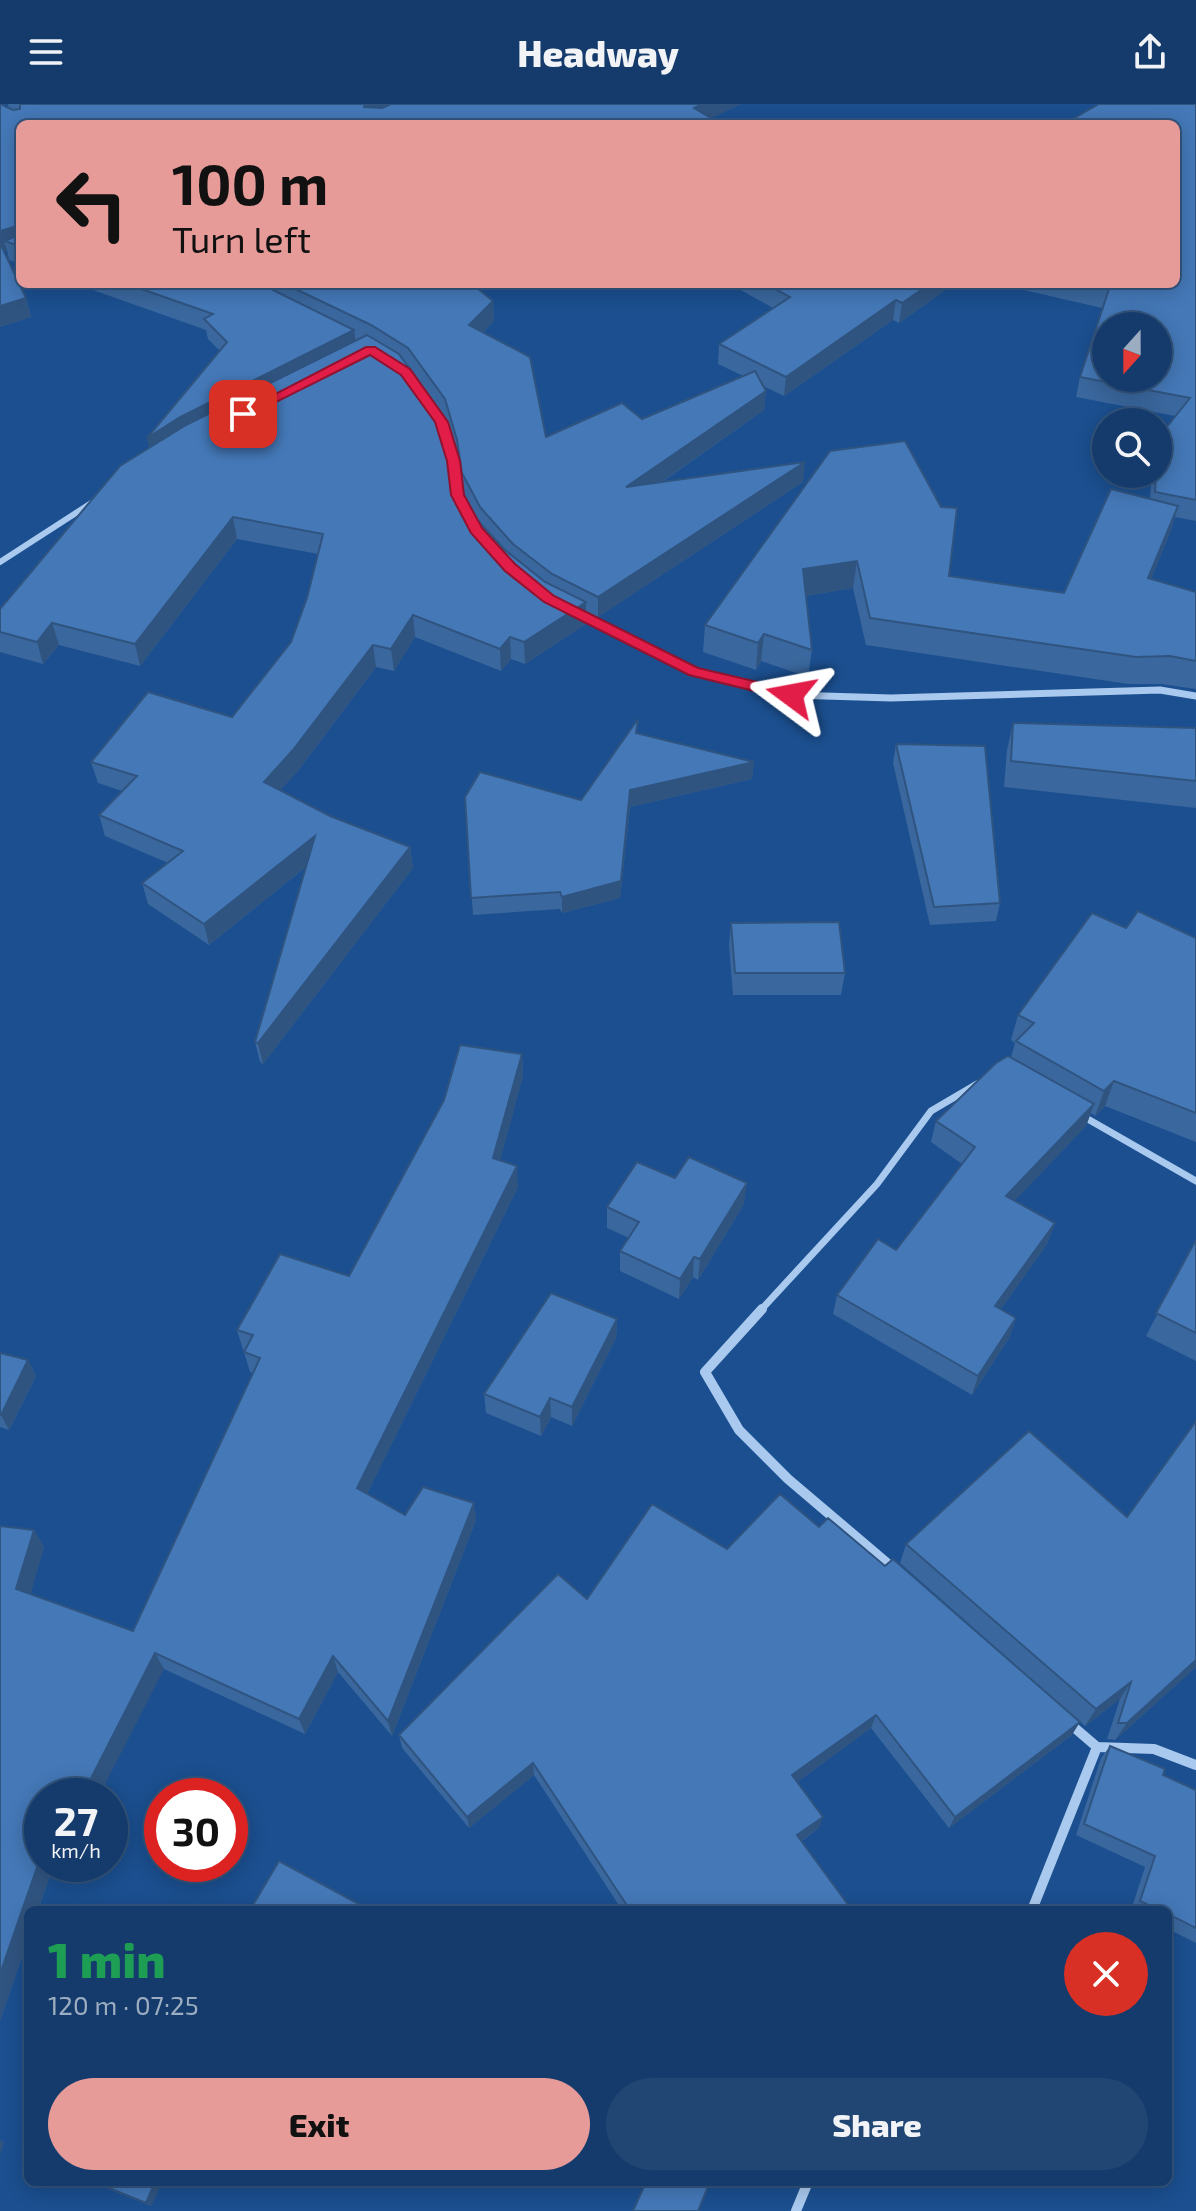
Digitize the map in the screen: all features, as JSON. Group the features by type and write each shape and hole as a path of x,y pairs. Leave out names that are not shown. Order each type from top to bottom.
{"street":[{"path":"429,404 441,422 453,461 458,495 464,507"},
{"path":"0,562 108,493"},
{"path":"574,613 694,672 791,695 891,698 1160,690 1196,696"},
{"path":"908,1581 788,1479 739,1430 705,1372 877,1184 931,1111 990,1077"},
{"path":"1071,1110 1196,1181"},
{"path":"1061,1716 1097,1747 1154,1749 1196,1765"},
{"path":"1034,1906 1097,1747"},
{"path":"796,2211 806,2186"}],"building":[{"path":"0,104 13,110 20,109 20,104 365,104 364,107 382,108 391,104 702,104 694,108 714,120 16,120 16,226 0,231"},
{"path":"1099,104 1196,104 1196,500 1155,492 1155,488 1172,488 1172,420 1190,398 1159,392 1172,392 1172,312 1101,312 1109,289 1105,288 1180,288 1180,120 1071,120"},
{"path":"16,236 16,245 4,241"},
{"path":"0,243 16,277 16,288 21,288 26,298 0,306"},
{"path":"138,288 269,288 354,330 180,417 147,438 227,342 204,319 213,314"},
{"path":"293,288 477,288 493,301 469,325 530,357 546,437 622,403 642,419 755,371 766,391 626,487 805,462 598,597 552,574 513,544 480,507 462,473 457,440 445,399 408,348 371,325"},
{"path":"773,288 924,288 902,303 896,300 786,377 719,344 790,297"},
{"path":"367,335 399,354 434,403 446,440 451,475 470,512 505,550 545,582 586,602 524,642 510,637 500,649 413,615 391,649 373,645 293,750 264,782 330,816 410,847 258,1043 255,1042 315,836 204,924 142,883 183,851 99,815 137,776 91,762 148,692 232,717 291,642 307,598 323,534 233,517 135,644 52,623 37,642 0,632 0,609 120,466 186,425"},
{"path":"1092,341 1092,379 1080,377"},
{"path":"905,441 941,507 957,508 949,576 1064,593 1111,489 1178,506 1148,578 1196,592 1196,661 1170,656 1136,657 870,618 857,561 803,569 812,650 764,634 758,643 705,625 830,451"},
{"path":"638,719 636,733 754,762 630,790 621,881 562,897 560,892 471,898 465,797 480,772 581,800"},
{"path":"1013,723 1196,728 1196,781 1011,761"},
{"path":"896,744 985,746 1000,903 934,907"},
{"path":"1138,911 1196,938 1196,1113 1114,1081 1104,1091 1016,1041 1034,1023 1018,1015 1092,913 1126,928"},
{"path":"839,922 845,973 735,973 731,923"},
{"path":"460,1045 522,1054 493,1158 517,1166 357,1488 405,1515 423,1487 474,1503 388,1721 333,1656 299,1719 155,1653 91,1778 24,1778 24,1882 32,1882 0,1974 0,1526 34,1530 16,1589 133,1631 260,1358 244,1352 253,1335 237,1330 280,1254 349,1276 444,1100"},
{"path":"1008,1056 1094,1104 1006,1196 1055,1223 995,1306 1016,1318 978,1376 837,1295 878,1239 896,1250 975,1147 936,1121 996,1063"},
{"path":"689,1157 747,1183 700,1259 694,1257 680,1279 620,1251 639,1222 607,1207 637,1162 675,1178"},
{"path":"1196,1240 1196,1333 1156,1313"},
{"path":"551,1293 617,1319 572,1407 550,1398 540,1417 484,1394"},
{"path":"0,1353 28,1360 1,1415 0,1414"},
{"path":"1196,1421 1196,1660 1127,1723 1118,1723 1131,1682 1096,1709 906,1544 1029,1431 1127,1517"},
{"path":"780,1494 819,1527 828,1518 885,1566 893,1559 1080,1722 955,1817 876,1715 792,1775 823,1817 797,1835 849,1906 627,1906 533,1763 467,1817 399,1735 558,1574 587,1599 652,1504 727,1549"},
{"path":"1110,1746 1165,1769 1163,1775 1196,1790 1196,1928 1172,1916 1172,1906 1151,1906 1140,1901 1155,1856 1084,1824"},
{"path":"279,1861 363,1906 252,1906"},
{"path":"104,2186 153,2186 146,2203"},
{"path":"644,2186 708,2186 698,2211 633,2211"}],"route":[{"path":"243,414 370,350 405,372 441,422 453,461 458,495 476,530 510,568 549,599 599,627 694,672 791,695"}]}
